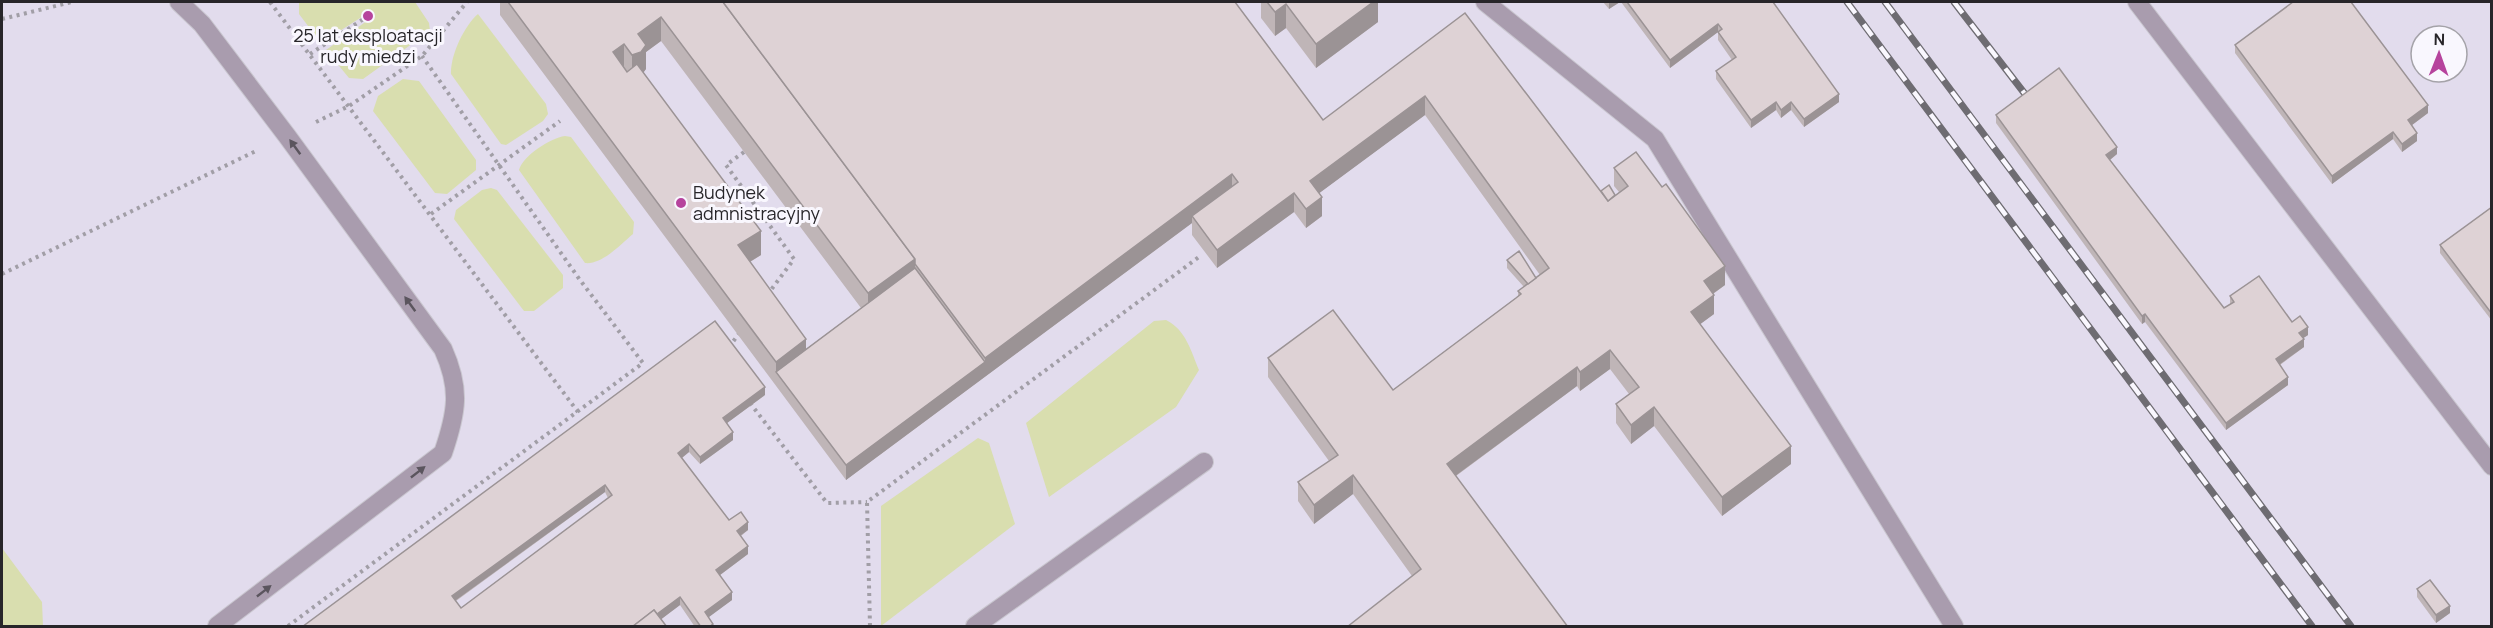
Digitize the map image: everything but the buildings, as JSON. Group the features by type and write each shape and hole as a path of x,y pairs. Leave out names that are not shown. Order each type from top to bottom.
{"lane":[{"path":"179,2 202,24 443,349 453,373 456,400 453,423 443,453 218,627"},
{"path":"1485,2 1655,139 1954,627"},
{"path":"2137,2 2492,466"},
{"path":"975,627 1204,462"}],"path":[{"path":"2,19 72,2"},
{"path":"270,2 578,412"},
{"path":"2,274 349,106 422,56 467,2"},
{"path":"310,54 368,16"},
{"path":"288,627 644,363 580,280 422,56"},
{"path":"431,214 560,121"},
{"path":"744,152 726,165 794,259 762,302"},
{"path":"747,400 827,503 867,502 1199,257"},
{"path":"725,353 744,327"},
{"path":"529,448 536,457"},
{"path":"867,502 870,627"},
{"path":"319,603 325,611"}],"shaded area":[{"path":"2,2 2491,2 2491,626 2,626"}],"green space":[{"path":"299,2 415,2 429,23 430,31 363,79 349,78 326,50 371,18 368,13 321,43 299,14"},
{"path":"478,14 546,104 548,114 543,121 506,145 501,144 451,74 459,42"},
{"path":"403,79 419,81 476,160 476,170 447,194 435,193 373,111 378,96"},
{"path":"565,136 571,137 634,222 633,234 611,253 591,263 585,263 519,170 526,159 538,148"},
{"path":"491,188 497,190 563,275 563,288 534,311 524,311 454,219 456,210 482,190"},
{"path":"1166,320 1183,335 1199,370 1176,407 1049,497 1026,423 1154,321"},
{"path":"978,438 989,443 1015,524 881,626 881,506"},
{"path":"2,548 42,602 43,626 2,626"}],"railway":[{"path":"1847,2 2312,626"},
{"path":"1885,2 2351,626"},
{"path":"1954,2 2025,94"}],"place":[{"name":"25 lat eksploatacji rudy miedzi","path":"368,16"},
{"name":"Budynek admnistracyjny","path":"681,203"}]}
